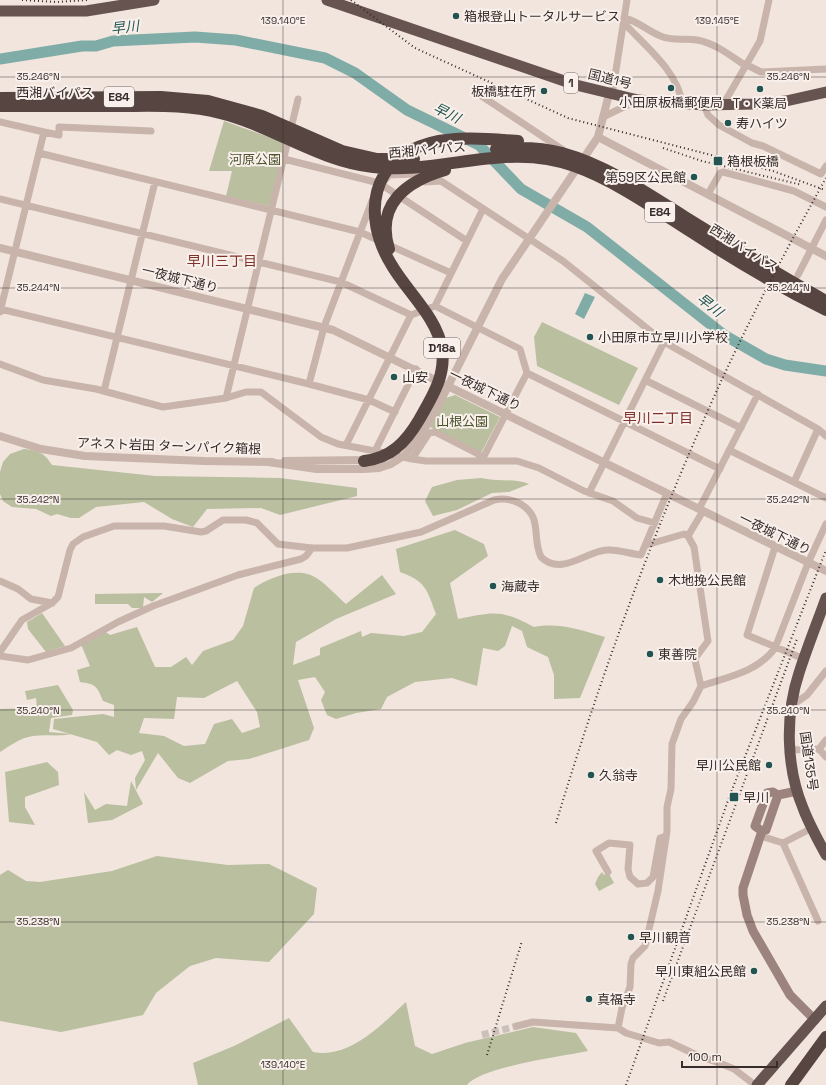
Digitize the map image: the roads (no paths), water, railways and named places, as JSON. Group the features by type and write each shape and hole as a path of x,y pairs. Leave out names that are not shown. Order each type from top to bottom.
{"highway":[{"path":"0,11 86,11 154,0"},
{"name":"国道1号","path":"327,0 570,83 609,94 638,100 682,104 723,105 786,101 826,92"},
{"name":"西湘バイパス","path":"0,98 178,98 208,101 235,112 325,155 364,166 389,168 415,167 480,158 512,156 564,162 583,169 644,203 753,272 826,310"},
{"name":"西湘バイパス","path":"0,106 177,106 235,112 262,116 335,148 378,158 415,159 509,148 533,148 555,151 583,160 614,175 762,265 826,301"},
{"name":"D18a","path":"364,465 386,456 398,448 408,437 435,393 440,378 443,356 441,343 435,328 390,264 378,238 374,218 374,204 380,182 390,166 402,156 422,146 439,141 483,139 523,141 539,144 555,151"},
{"path":"386,456 409,443 439,393 445,376 447,358 443,338 437,323 398,267 390,251 386,232 389,214 400,193 415,181 480,158"},
{"name":"国道135号","path":"825,853 812,828 797,791 790,750 789,728 791,706 798,673 826,598"},
{"path":"756,1085 826,1006"},
{"path":"791,1085 826,1037"},
{"path":"795,1085 826,1043"}],"main road":[{"path":"797,791 778,795 766,830 762,834 743,888 743,895 747,915 753,931 790,995 815,1020"}],"street":[{"path":"386,456 412,447 442,400 448,385 502,279 530,235 598,138 609,94 613,89 627,0"},
{"path":"723,105 760,41 770,0"},
{"path":"624,20 634,20 662,37 697,40 706,43 723,51 746,66 761,72 826,69"},
{"path":"624,20 667,70 681,95 682,104"},
{"path":"480,94 581,162"},
{"path":"226,398 270,210 284,160 298,99"},
{"path":"603,117 638,100"},
{"path":"704,105 708,115 719,125 752,143 763,146 824,176 826,166"},
{"path":"0,122 59,134 59,127 151,131"},
{"path":"44,132 0,310 309,384 369,400 394,412"},
{"path":"598,138 826,256"},
{"path":"39,153 360,232 452,273"},
{"path":"284,160 380,184 467,241"},
{"path":"708,194 720,173 723,172 794,190 826,207"},
{"path":"309,384 324,327 380,184 389,175 415,174 425,182 441,181 483,209 530,235 664,342 818,428 826,436"},
{"path":"104,391 155,182"},
{"path":"0,199 341,282 411,315"},
{"path":"346,445 411,315 435,306 483,209"},
{"path":"798,275 826,220"},
{"name":"一夜城下通り","path":"0,248 324,327 345,335 826,571"},
{"path":"435,306 520,349 527,373 482,460"},
{"path":"589,492 664,342"},
{"path":"0,364 43,380 104,391 163,407 226,398 246,392 261,392 321,437 386,456 426,461 517,461 538,468 567,484 613,501 637,518 655,523"},
{"path":"386,456 394,412 416,369"},
{"path":"527,373 720,469"},
{"path":"386,456 402,436 428,394 435,379"},
{"path":"645,380 741,428"},
{"path":"688,536 729,450 758,394"},
{"path":"794,482 818,428"},
{"path":"412,459 429,433 435,432 478,454 482,460"},
{"name":"アネスト岩田 ターンパイク箱根","path":"0,436 41,449 65,454 100,457 268,462 317,469 364,465"},
{"path":"729,450 826,498"},
{"path":"0,652 22,620 52,603 60,593 70,550 73,544 83,537 110,526 164,526 201,532 223,520 246,520 257,523 278,544 312,548 346,548 405,537 421,532 500,499 516,501 531,513 535,522 539,554 549,563 567,563 609,550 641,556 667,493"},
{"path":"618,1028 622,1008 630,987 631,964 633,958 645,946 658,891 666,836 667,807 672,782 672,744 681,719 701,686 755,667 775,648 808,563 826,524"},
{"path":"646,545 684,534 688,536 696,553 708,641 696,656 695,660 701,686"},
{"path":"775,547 747,635 804,659"},
{"path":"0,656 32,660 71,648 118,622 153,606 238,575 301,558 309,554 312,548"},
{"path":"0,581 18,589 31,599 52,603"},
{"path":"791,706 807,695 826,671"},
{"path":"819,749 826,740"},
{"path":"790,750 819,749"},
{"path":"819,749 826,757"},
{"path":"783,843 812,828"},
{"path":"762,834 783,843 818,921"},
{"path":"608,872 596,851 609,843 630,844 628,869 630,877 638,884 647,883 653,877 660,838 666,836"},
{"path":"517,1026 533,1022 618,1028 626,1033 659,1043 669,1042 722,1064 734,1070 756,1085"}],"water":[{"path":"585,293 595,297 584,319 575,314"}],"waterway":[{"name":"早川","path":"0,59 82,46 96,46 113,41 195,37 236,40 325,58 355,73 407,110 479,145 521,189 587,227 724,335 766,359 785,365 826,371"}],"tunnel":[{"path":"482,1035 517,1026"}],"railway":[{"path":"22,0 57,2 88,0"},
{"path":"351,0 415,48 568,118 773,171 825,190"},
{"path":"663,148 702,161 802,185"},
{"path":"556,823 591,712 610,658 650,549 672,495 743,334 826,178"},
{"path":"626,1085 730,795 826,550"},
{"path":"663,1001 797,639"},
{"path":"487,1055 522,941"}],"place":[{"name":"箱根登山トータルサービス","path":"456,16"},
{"name":"小田原板橋郵便局","path":"671,88"},
{"name":"T・K薬局","path":"760,89"},
{"name":"板橋駐在所","path":"544,91"},
{"name":"寿ハイツ","path":"728,123"},
{"name":"箱根板橋","path":"718,161"},
{"name":"第59区公民館","path":"694,177"},
{"name":"小田原市立早川小学校","path":"590,337"},
{"name":"山安","path":"394,377"},
{"name":"木地挽公民館","path":"660,580"},
{"name":"海蔵寺","path":"493,586"},
{"name":"東善院","path":"650,654"},
{"name":"早川公民館","path":"769,765"},
{"name":"久翁寺","path":"591,775"},
{"name":"早川","path":"734,797"},
{"name":"早川観音","path":"631,937"},
{"name":"早川東組公民館","path":"754,971"},
{"name":"真福寺","path":"589,999"}],"district":[{"name":"早川三丁目","path":"222,261"},
{"name":"早川二丁目","path":"658,418"}],"park label":[{"name":"河原公園","path":"255,159"},
{"name":"山根公園","path":"462,421"}]}
